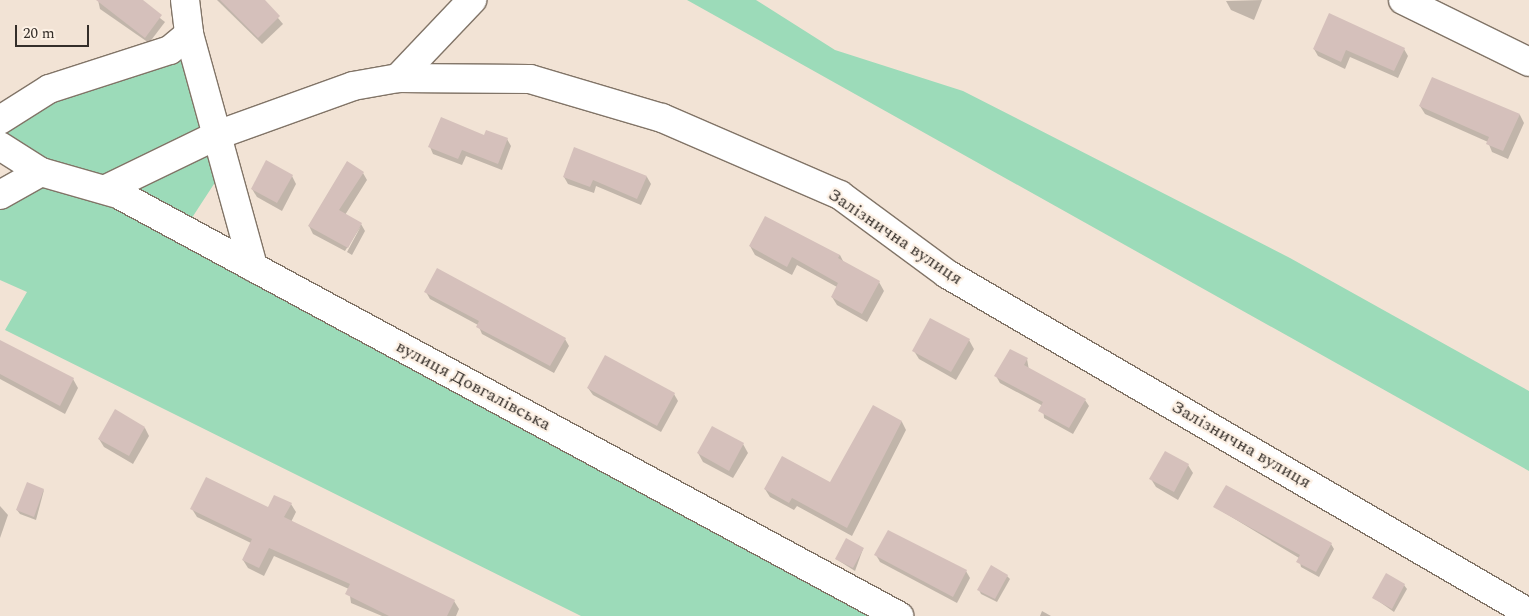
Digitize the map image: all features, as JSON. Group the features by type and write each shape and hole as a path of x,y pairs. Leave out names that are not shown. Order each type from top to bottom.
{"street":[{"path":"185,0 190,34 220,134 253,267"},
{"path":"398,78 472,0"},
{"path":"1402,0 1529,62"},
{"path":"0,120 49,89 170,50 190,34"},
{"name":"Залізнична вулиця","path":"106,189 220,134 353,86 398,78 530,79 662,118 840,196 947,274 1529,613"},
{"name":"вулиця Довгалівська","path":"0,146 41,172 106,189 899,616"},
{"path":"0,195 41,172"}],"green space":[{"path":"687,0 756,0 835,50 963,91 1290,258 1529,391 1529,471"},
{"path":"189,34 227,164 184,230 899,616 581,616 5,330 27,292 0,280 0,195 41,172 0,146 0,123"}],"building":[{"path":"96,0 143,0 162,15 145,38"},
{"path":"220,0 265,0 280,16 258,38"},
{"path":"1329,13 1405,48 1394,71 1346,50 1341,62 1313,49"},
{"path":"1432,77 1520,114 1503,151 1486,144 1489,137 1419,106"},
{"path":"441,117 484,135 486,130 508,138 498,164 462,150 458,159 428,147"},
{"path":"574,147 647,176 637,199 593,180 590,187 563,177"},
{"path":"266,160 293,175 277,203 251,189"},
{"path":"347,161 364,172 339,210 362,223 348,248 308,226"},
{"path":"765,216 840,255 838,258 880,281 862,314 831,297 838,283 792,257 787,267 749,246"},
{"path":"437,268 566,338 550,366 476,327 479,321 424,292"},
{"path":"930,318 970,339 951,372 912,351"},
{"path":"0,340 74,378 60,406 0,374"},
{"path":"1010,349 1028,358 1024,365 1086,399 1069,428 1038,411 1043,402 994,376"},
{"path":"605,355 675,393 657,426 587,388"},
{"path":"873,405 902,421 847,528 792,498 789,503 764,489 782,456 830,482"},
{"path":"115,409 145,427 129,456 98,439"},
{"path":"712,426 744,443 729,471 697,453"},
{"path":"1165,451 1189,464 1174,492 1149,479"},
{"path":"206,477 268,507 274,495 292,503 284,517 455,600 447,616 389,616 345,594 350,584 269,548 259,568 242,560 252,539 190,509"},
{"path":"27,482 44,489 34,517 16,510"},
{"path":"1226,485 1332,543 1316,572 1296,562 1300,555 1213,507"},
{"path":"888,530 967,570 953,597 874,555"},
{"path":"846,538 864,548 853,568 835,559"},
{"path":"991,565 1008,575 995,599 977,590"},
{"path":"1386,573 1405,584 1392,609 1372,598"}]}
